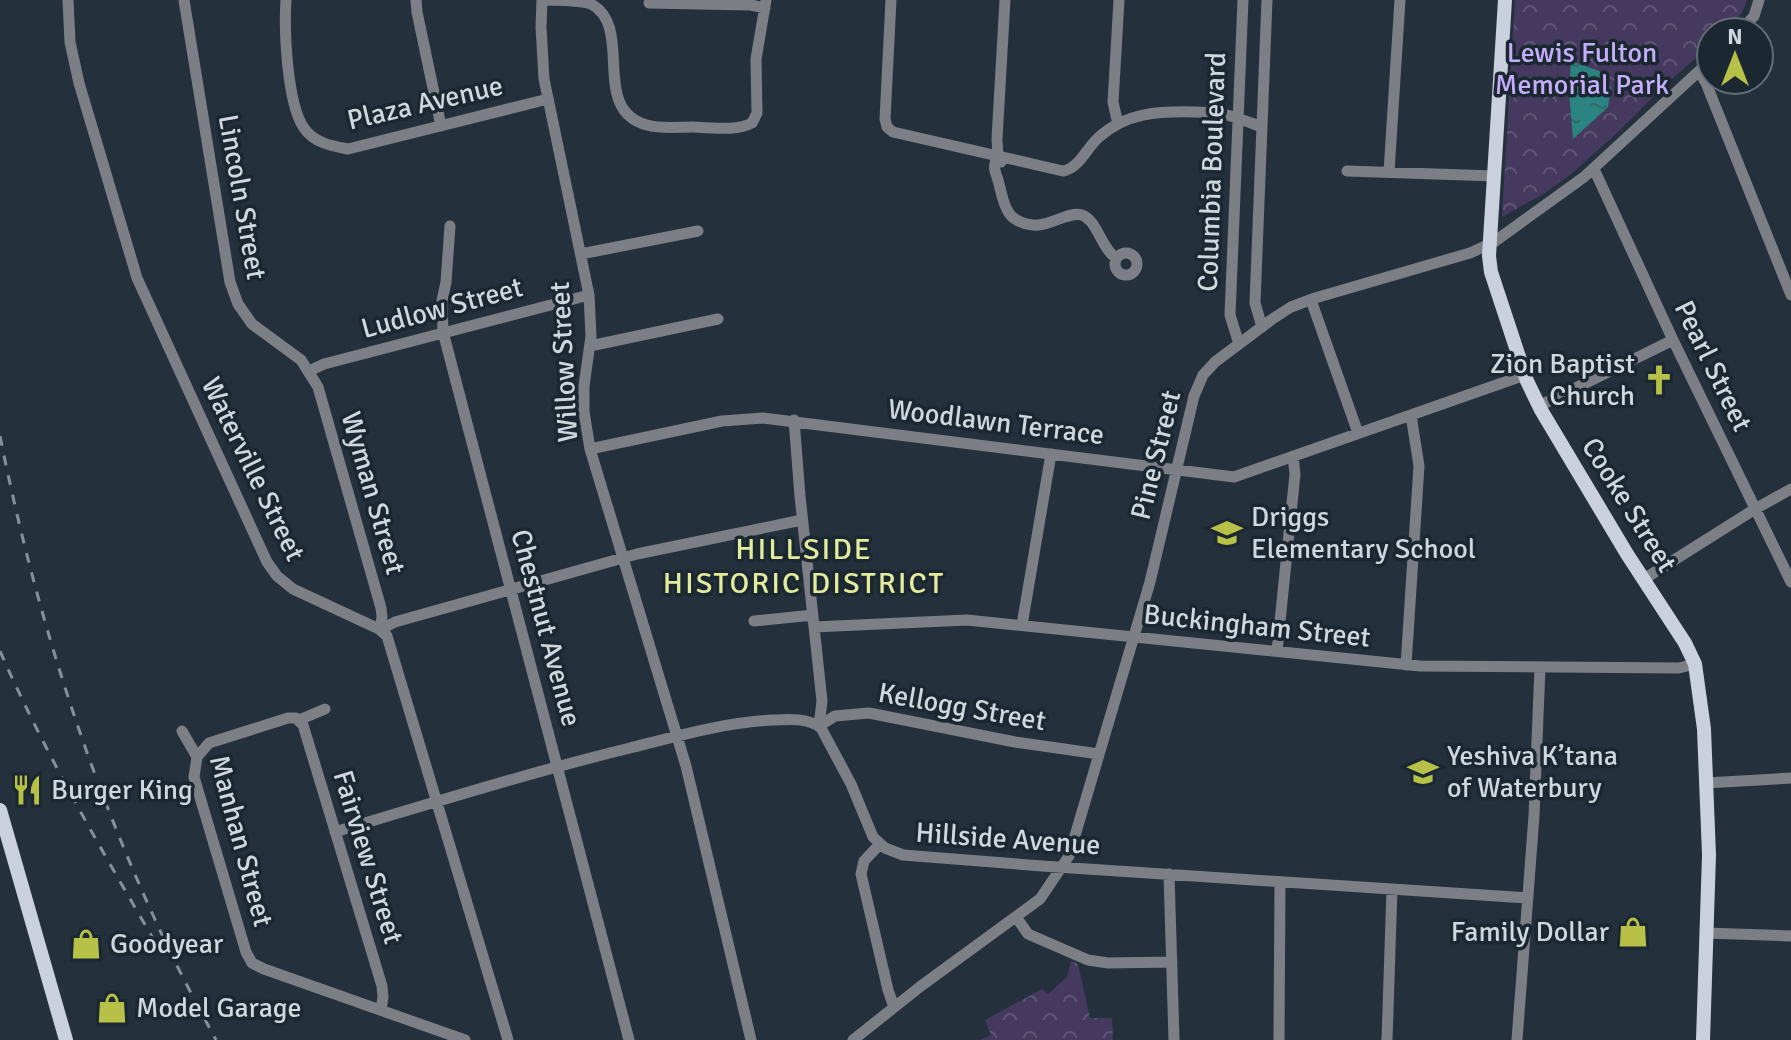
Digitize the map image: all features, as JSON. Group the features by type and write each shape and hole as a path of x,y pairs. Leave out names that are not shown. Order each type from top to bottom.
{"main road":[{"name":"Cooke Street","path":"1505,0 1490,244 1491,272 1525,375 1539,406 1695,664 1704,729 1709,869 1703,1040"},
{"path":"0,810 66,1040"}],"street":[{"name":"Waterville Street","path":"68,0 75,71 137,278 267,562 277,576 293,589 380,630"},
{"name":"Lincoln Street","path":"184,0 230,282 238,304 252,324 301,360 309,371"},
{"name":"Plaza Avenue","path":"286,0 287,64 297,110 305,130 323,144 348,149 548,99"},
{"path":"416,0 441,126"},
{"path":"542,0 584,2 599,10 610,30 615,88 621,104 638,121 661,127 737,127 753,121 757,109 757,51 765,4 649,3"},
{"name":"Willow Street","path":"542,0 542,55 548,99 589,295 590,346 584,412 590,449 677,736 751,1040"},
{"path":"891,0 885,113 887,127 898,133 1066,171 1074,167 1099,137 1140,114 1222,114 1262,127"},
{"path":"1005,0 998,157 994,163 1003,204 1016,219 1027,224 1038,225 1072,215 1083,216 1092,223 1106,250 1116,258"},
{"path":"1118,124 1113,102 1119,0"},
{"name":"Columbia Boulevard","path":"1239,344 1230,315 1243,0"},
{"name":"Columbia Boulevard","path":"1262,327 1255,303 1267,0"},
{"path":"1389,172 1400,0"},
{"name":"Pine Street","path":"853,1040 1044,896 1062,868 1074,843 1150,582 1191,406 1200,381 1215,362 1291,307 1470,253 1490,244 1594,169 1695,75"},
{"path":"1712,96 1791,295"},
{"name":"Pearl Street","path":"1594,169 1791,582"},
{"path":"1347,171 1494,176"},
{"name":"Chestnut Avenue","path":"450,226 442,301 443,332 629,1040"},
{"path":"581,254 698,231"},
{"name":"Ludlow Street","path":"309,371 324,364 589,295"},
{"path":"1311,300 1358,433"},
{"path":"590,346 718,319"},
{"path":"1539,406 1673,340"},
{"name":"Wyman Street","path":"309,371 320,392 377,593 382,614 380,630"},
{"name":"Woodlawn Terrace","path":"590,449 731,419 763,418 1234,477 1525,375"},
{"path":"1406,665 1419,466 1411,415"},
{"path":"335,832 558,766 677,736 770,720 799,720 819,726 822,701 794,420"},
{"path":"1022,625 1051,454"},
{"path":"1277,651 1295,474 1293,456"},
{"path":"1644,579 1791,489"},
{"path":"508,1040 389,641 380,630 395,622 623,558 802,520"},
{"name":"Buckingham Street","path":"754,621 959,620 1441,667 1679,668 1695,664"},
{"path":"1517,1040 1534,809 1540,667"},
{"path":"197,757 205,745 217,739 288,718 299,720 325,709"},
{"name":"Kellogg Street","path":"819,726 835,716 869,713 1015,742 1099,754"},
{"name":"Fairview Street","path":"299,720 307,734 382,986 381,1010"},
{"name":"Hillside Avenue","path":"819,726 851,784 871,834 889,850 909,856 1528,898"},
{"name":"Manhan Street","path":"182,731 197,757 195,780 246,952 252,963 381,1010"},
{"path":"1706,783 1791,778"},
{"path":"880,844 864,861 861,874 894,1007"},
{"path":"1169,874 1174,1040"},
{"path":"1279,1040 1280,882"},
{"path":"1387,1040 1392,889"},
{"path":"1016,917 1028,934 1093,961 1172,962"},
{"path":"1706,933 1791,936"},
{"path":"381,1010 465,1040"}],"green space":[{"name":"Lewis Fulton Memorial Park","path":"1515,0 1747,0 1739,16 1695,16 1695,58 1570,175 1502,217"},
{"path":"1071,961 1078,964 1090,1018 1112,1018 1113,1040 980,1040 991,1035 985,1020 1042,989 1048,994 1067,977"}],"water":[{"path":"1571,61 1599,71 1611,87 1608,107 1573,139 1569,92"}],"railway":[{"path":"0,436 44,620 104,799 175,963 216,1040"},
{"path":"0,651 54,762 154,940"}],"place":[{"name":"Zion Baptist Church","path":"1659,380"},
{"name":"Driggs Elementary School","path":"1227,533"},
{"name":"Yeshiva K’tana of Waterbury","path":"1423,772"},
{"name":"Burger King","path":"27,790"},
{"name":"Family Dollar","path":"1633,932"},
{"name":"Goodyear","path":"86,944"},
{"name":"Model Garage","path":"112,1008"}],"district":[{"name":"HILLSIDE HISTORIC DISTRICT","path":"804,566"}]}
